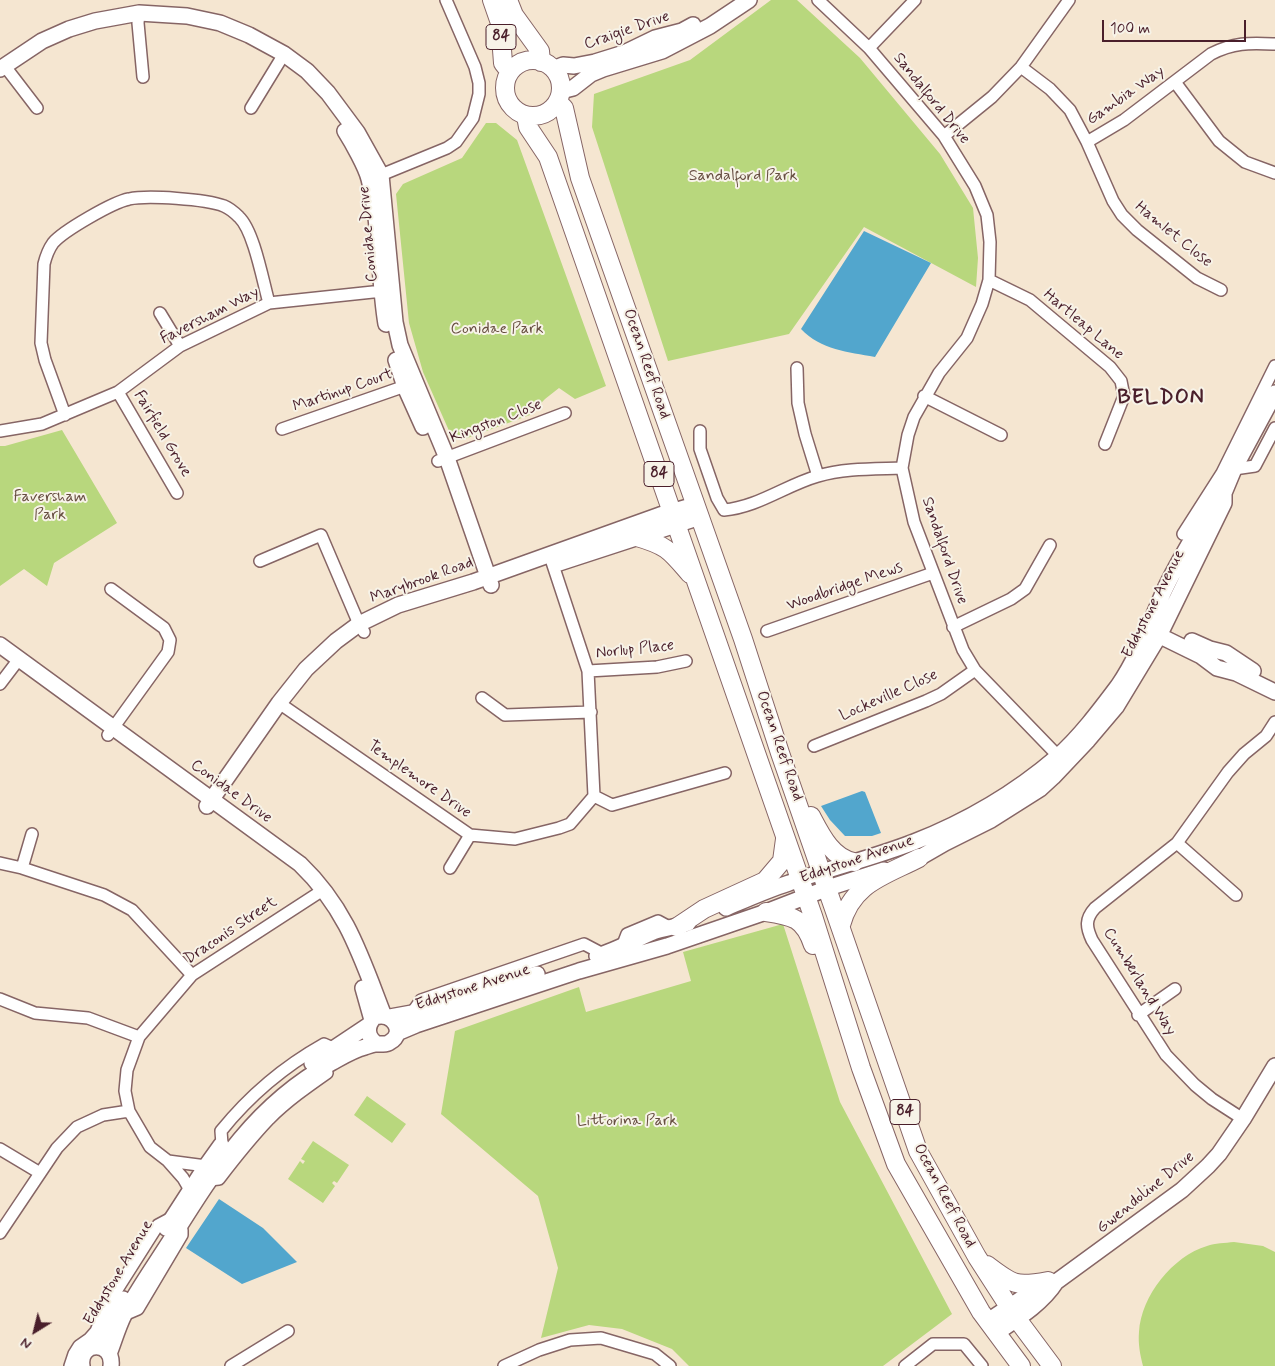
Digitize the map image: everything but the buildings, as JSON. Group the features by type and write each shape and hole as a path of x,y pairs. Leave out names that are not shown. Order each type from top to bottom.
{"main road":[{"name":"84","path":"492,0 500,23 503,63 510,72"},
{"name":"84","path":"508,0 514,15 540,51 547,65 560,81 559,96"},
{"name":"Craigie Drive","path":"547,65 574,66 624,53 655,38 682,30 699,22 734,0"},
{"name":"Craigie Drive","path":"559,96 591,74 602,69 662,52 710,26 749,0"},
{"name":"Conidae Drive","path":"3,72 42,41 69,29 94,21 187,16 220,23 249,35 281,58 307,71 328,93 357,132 375,176 388,232 386,292 410,385 443,459 485,582"},
{"name":"84","path":"526,116 514,109 507,98 505,85 510,72 516,66 533,60 547,65"},
{"path":"526,116 544,114 552,109 559,96"},
{"name":"Ocean Reef Road","path":"559,96 564,108 580,178 743,639 780,753 918,1151 977,1257 1013,1313 1052,1366"},
{"name":"Ocean Reef Road","path":"526,116 528,127 548,157 786,836 861,1068 896,1164 992,1327 1021,1366"},
{"name":"Eddystone Avenue","path":"397,1033 579,971 667,946 766,912 806,896 825,880 854,862 945,843 991,820 1040,789 1062,760 1116,707 1156,628 1164,591 1216,498 1224,493 1245,438 1275,393"},
{"name":"Marybrook Road","path":"213,805 283,706 306,669 336,641 398,605 485,582 697,511"},
{"name":"Marybrook Road","path":"551,560 637,537 675,518"},
{"path":"637,537 658,543 672,552 697,582"},
{"path":"1156,628 1201,646 1226,653 1245,667 1275,682"},
{"path":"1156,628 1217,668 1236,672 1275,692"},
{"name":"Conidae Drive","path":"0,645 16,663"},
{"name":"Conidae Drive","path":"0,656 16,663 213,805 319,893 339,927 352,956 369,1006 379,1019"},
{"path":"780,753 818,830 836,853 846,860 854,862"},
{"name":"Eddystone Avenue","path":"111,1362 124,1315 178,1220 190,1190 267,1109 379,1019 412,1013 603,954 654,932 674,927 800,879 825,880 917,850 939,831 1005,796 1062,760"},
{"path":"667,946 674,927 704,909 765,882 782,862 786,836"},
{"path":"841,925 844,912 850,901 864,885 917,850"},
{"path":"766,912 796,919 809,931 839,1021 861,1068"},
{"path":"379,1019 396,1024 396,1037 389,1043 377,1044 370,1038 368,1029 379,1019"},
{"name":"Eddystone Avenue","path":"82,1366 81,1358 83,1354 89,1348 94,1347 208,1173 222,1144 260,1103 305,1067 359,1048 377,1044"},
{"name":"Gwendoline Drive","path":"992,1327 1182,1190 1219,1154 1275,1066"},
{"path":"977,1257 1008,1281 1016,1284 1052,1282"},
{"path":"94,1347 102,1348 111,1362"}],"street":[{"path":"375,176 447,148 456,142 473,118 479,94 478,75 446,0"},
{"name":"Sandalford Drive","path":"818,0 869,48 944,136 976,186 987,214 990,242 989,280 982,304 967,338 938,373 914,416 908,435 902,468 914,522 963,650 975,670 1062,760"},
{"path":"869,48 915,0"},
{"path":"944,136 992,97 1021,68 1069,0"},
{"path":"138,18 143,77"},
{"name":"Gambia Way","path":"1021,68 1050,89 1070,110 1087,142 1124,120 1211,54 1225,46 1250,43 1275,44"},
{"path":"251,108 281,58"},
{"path":"3,72 37,108"},
{"path":"1175,82 1219,141 1245,162 1275,174"},
{"name":"Hamlet Close","path":"1087,142 1122,215 1137,230 1197,278 1221,290"},
{"path":"64,415 41,343 44,264 47,252 59,237 116,203 147,197 203,201 224,206 241,218 248,229 269,303"},
{"name":"Hartleap Lane","path":"989,280 1030,300 1110,367 1121,381 1124,396 1105,444"},
{"name":"Faversham Way","path":"0,431 42,424 118,392 180,346 269,303 386,292"},
{"path":"160,313 180,346"},
{"name":"Eddystone Avenue","path":"1183,534 1245,438 1275,366"},
{"path":"797,368 798,403 818,476"},
{"name":"Martinup Court","path":"282,429 410,385"},
{"name":"Fairfield Grove","path":"118,392 177,493"},
{"path":"924,396 1002,435"},
{"name":"Kingston Close","path":"443,459 565,413"},
{"path":"1234,469 1255,466 1275,428"},
{"path":"700,431 700,449 717,498 724,510 739,509 818,476 857,470 902,468"},
{"path":"260,561 321,535 361,628"},
{"path":"953,627 1011,599 1025,589 1050,545"},
{"path":"551,560 588,671 594,796 612,805 725,773"},
{"name":"Woodbridge Mews","path":"767,631 933,573"},
{"path":"110,731 168,652 170,640 164,628 111,589"},
{"name":"Norlup Place","path":"588,671 657,667 686,661"},
{"path":"0,684 16,663"},
{"name":"Lockeville Close","path":"814,746 941,694 975,670"},
{"path":"482,698 505,716 591,712"},
{"name":"Templemore Drive","path":"283,706 470,835 515,839 559,828 570,824 594,796"},
{"name":"Cumberland Way","path":"1243,1119 1212,1099 1166,1055 1138,1015 1092,940 1087,929 1088,915 1120,887 1177,843 1228,772 1244,754 1266,736 1275,722"},
{"path":"22,868 32,834"},
{"path":"450,868 470,835"},
{"path":"1177,843 1236,895"},
{"path":"0,863 22,868 104,896 132,910 192,975"},
{"name":"Draconis Street","path":"190,1190 183,1178 168,1161 150,1146 129,1111 125,1091 127,1070 139,1037 192,975 319,893"},
{"path":"1138,1015 1175,989"},
{"path":"0,999 35,1013 88,1018 139,1037"},
{"path":"0,1233 57,1148 77,1127 103,1115 129,1111"},
{"path":"0,1149 40,1173"},
{"path":"168,1161 208,1173"},
{"name":"Eddystone Avenue","path":"70,1366 79,1346 96,1331 106,1307 158,1225 178,1220"},
{"path":"231,1366 288,1331"},
{"path":"504,1366 539,1350 570,1340 601,1338 655,1354 670,1366"},
{"path":"904,1366 933,1344 964,1344 982,1366"}],"green space":[{"name":"Sandalford Park","path":"771,0 797,0 860,58 940,154 973,208 978,258 976,287 864,227 789,334 668,361 592,127 594,94 690,60"},
{"name":"Conidae Park","path":"486,123 496,123 517,140 606,386 575,399 559,388 530,415 462,440 450,433 423,372 409,323 396,194 403,184 462,158"},
{"name":"Faversham Park","path":"62,430 117,523 54,563 47,586 24,569 0,586 0,446"},
{"name":"Littorina Park","path":"783,924 840,1102 952,1314 883,1366 689,1366 672,1349 622,1329 589,1325 541,1338 558,1268 538,1196 441,1114 455,1031 579,987 586,1012 691,981 683,952"},
{"path":"367,1096 406,1124 392,1143 354,1115"},
{"path":"313,1141 349,1165 337,1183 334,1181 332,1183 335,1186 323,1203 288,1179 300,1161 303,1164 305,1161 301,1159"},
{"path":"1234,1242 1263,1246 1275,1252 1275,1366 1143,1366 1139,1341 1141,1318 1152,1292 1161,1279 1171,1268 1194,1251 1213,1244"}],"water":[{"path":"864,231 931,263 875,357 826,346 817,342 801,329"},
{"path":"862,791 865,792 881,833 872,836 845,836 830,820 821,806"},
{"path":"219,1199 263,1228 297,1262 242,1284 186,1248"}],"district":[{"name":"BELDON","path":"1161,399"}]}
